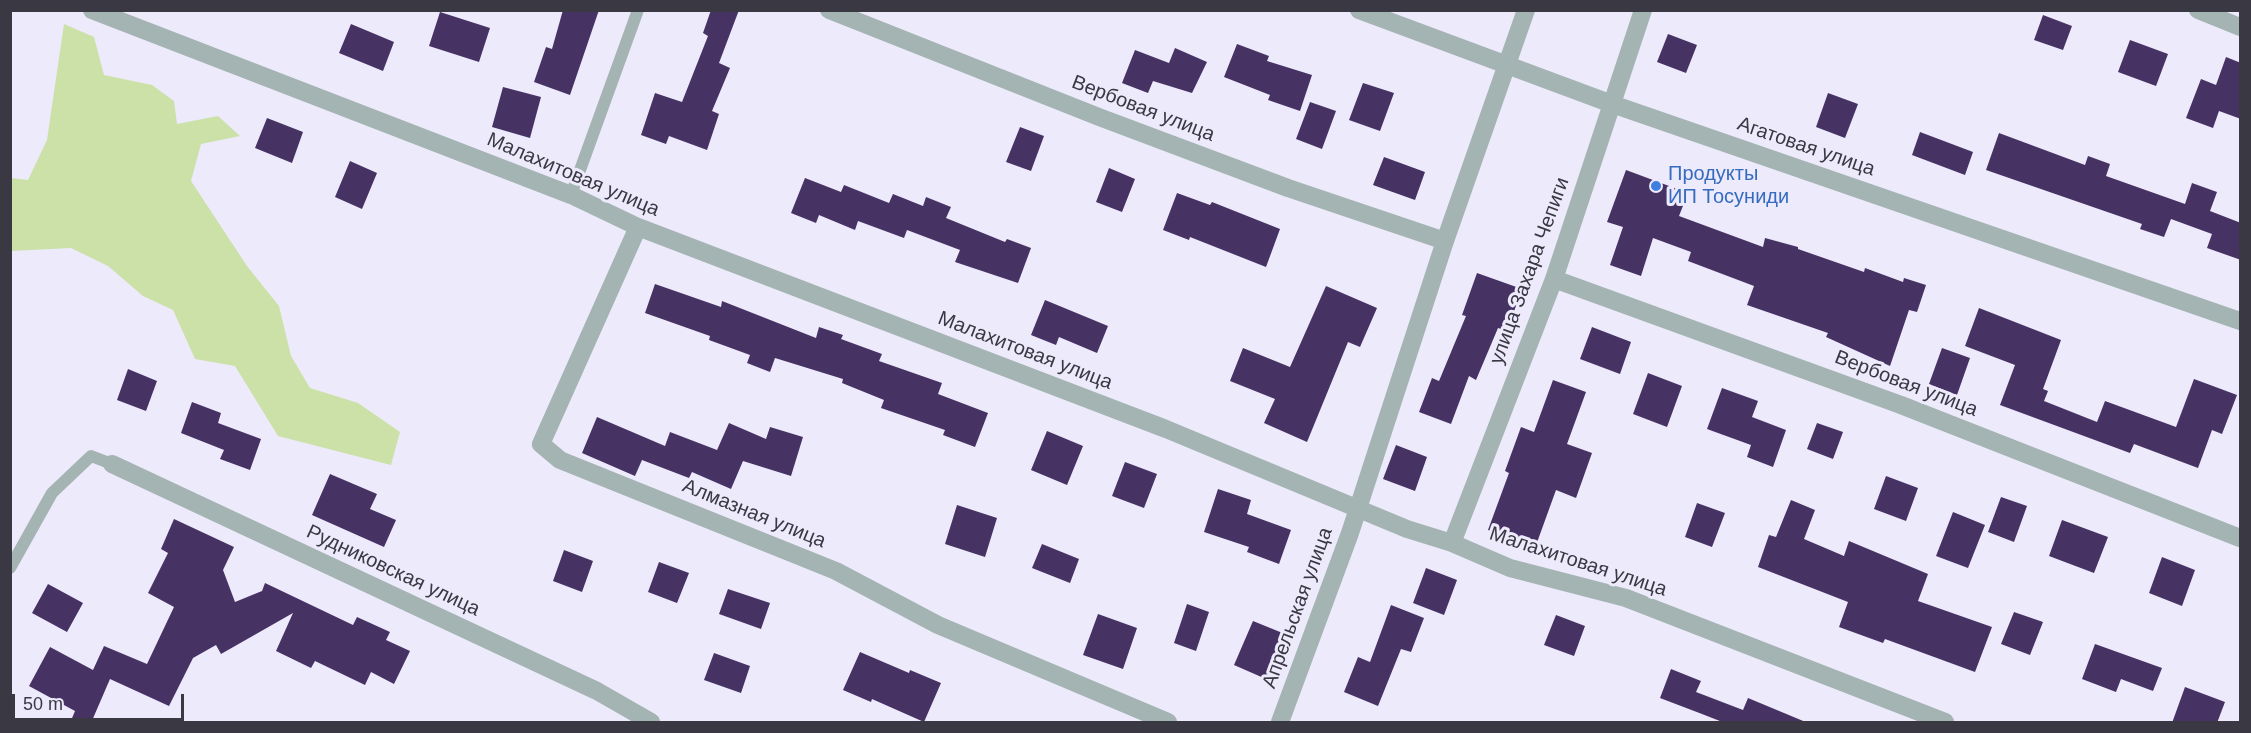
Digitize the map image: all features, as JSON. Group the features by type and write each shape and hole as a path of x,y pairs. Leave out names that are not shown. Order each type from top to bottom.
{"street":[{"name":"Малахитовая улица","path":"92,10 571,195 638,227 1166,429 1407,529 1452,543 1510,568 1626,598 1946,723"},
{"name":"Вербовая улица","path":"830,10 1109,122 1288,188 1445,241"},
{"name":"Агатовая улица","path":"1359,10 1612,104 2241,321"},
{"name":"Апрельская улица","path":"1280,723 1358,508 1445,241 1526,10"},
{"name":"улица Захара Чепиги","path":"1452,543 1554,279 1643,10"},
{"path":"2198,10 2241,27"},
{"name":"Алмазная улица","path":"638,227 541,444 560,460 836,571 938,625 1168,723"},
{"name":"Вербовая улица","path":"1554,279 1901,405 2241,538"},
{"name":"Рудниковская улица","path":"112,464 597,691 651,723"}],"lane":[{"path":"571,195 638,10"},
{"path":"10,568 52,493 91,456 112,464"}],"green space":[{"path":"64,24 94,37 104,75 152,85 174,101 177,124 218,116 240,136 201,144 191,181 247,266 279,306 291,356 310,388 358,403 400,432 391,465 278,436 235,366 195,359 173,310 143,296 108,266 71,248 11,251 11,178 28,180 47,140"}],"building":[{"path":"563,10 599,10 570,95 534,82 546,47 552,49"},
{"path":"711,10 739,10 719,63 730,68 712,111 719,114 707,150 669,136 666,144 641,135 655,93 682,102 708,36 703,33"},
{"path":"440,12 490,28 479,62 429,46"},
{"path":"2043,15 2072,26 2063,50 2034,40"},
{"path":"351,24 394,42 383,71 339,53"},
{"path":"1668,34 1697,45 1686,73 1657,62"},
{"path":"2130,40 2168,54 2156,86 2118,72"},
{"path":"1237,44 1269,56 1267,61 1312,75 1300,111 1268,100 1270,95 1224,77"},
{"path":"1175,48 1207,62 1192,93 1153,81 1148,93 1122,83 1135,50 1169,63"},
{"path":"2226,57 2241,63 2241,119 2219,111 2213,128 2186,118 2201,79 2216,85"},
{"path":"1363,83 1394,93 1380,131 1349,120"},
{"path":"503,87 541,97 530,138 492,127"},
{"path":"1828,93 1858,104 1845,138 1816,127"},
{"path":"1310,102 1336,111 1322,149 1296,139"},
{"path":"267,118 303,132 292,163 255,148"},
{"path":"1020,127 1044,136 1031,171 1006,162"},
{"path":"1920,132 1973,152 1965,175 1912,155"},
{"path":"1999,133 2085,165 2088,156 2110,164 2106,176 2185,204 2192,183 2217,192 2210,211 2241,223 2241,260 2207,248 2212,234 2171,219 2164,237 2140,229 2142,224 1986,170"},
{"path":"1384,157 1425,172 1415,200 1373,185"},
{"path":"350,161 377,173 362,209 335,197"},
{"path":"1109,168 1135,179 1122,212 1096,202"},
{"path":"1626,170 1688,193 1679,216 1763,247 1765,238 1798,247 1798,249 1864,272 1865,268 1903,282 1904,278 1926,285 1917,312 1909,310 1890,366 1826,337 1828,333 1747,305 1754,286 1688,261 1691,252 1653,238 1641,276 1610,265 1623,227 1607,222"},
{"path":"805,178 841,192 844,185 889,203 893,194 923,206 926,197 951,207 946,218 1005,242 1007,239 1031,248 1018,283 955,262 960,250 907,230 904,238 858,221 855,230 819,215 816,223 791,213"},
{"path":"1177,193 1210,205 1212,202 1280,229 1266,267 1190,237 1189,240 1163,230"},
{"path":"1477,273 1522,289 1507,331 1498,328 1476,380 1469,376 1451,424 1419,412 1432,378 1439,381 1466,316 1462,315"},
{"path":"655,284 721,307 722,301 816,338 819,327 843,335 841,339 882,354 879,361 942,383 938,394 988,413 975,447 943,435 945,430 881,408 884,400 842,383 843,379 775,358 770,372 747,363 750,355 709,340 710,336 645,313"},
{"path":"1326,286 1377,308 1360,347 1348,342 1307,442 1264,423 1275,399 1230,381 1243,348 1290,367"},
{"path":"1045,300 1108,326 1097,353 1059,337 1056,345 1031,335"},
{"path":"1979,308 2061,340 2043,389 2048,391 2044,401 2097,422 2105,401 2176,427 2194,379 2237,395 2222,434 2212,430 2198,468 2134,444 2130,453 2000,405 2015,365 1965,346"},
{"path":"1592,327 1631,342 1620,374 1580,359"},
{"path":"1942,348 1970,358 1957,395 1929,384"},
{"path":"128,369 157,381 146,411 117,400"},
{"path":"1648,373 1682,386 1667,427 1633,414"},
{"path":"1553,380 1586,392 1567,444 1592,453 1576,498 1556,490 1535,548 1488,530 1509,473 1505,471 1521,427 1534,432"},
{"path":"1722,388 1758,401 1752,417 1786,430 1773,467 1747,457 1751,445 1707,429"},
{"path":"192,402 221,413 218,423 261,439 250,470 220,459 224,450 181,433"},
{"path":"597,417 665,446 670,432 717,450 729,423 766,439 770,427 803,437 791,476 743,461 731,489 692,472 689,478 642,460 635,476 582,453"},
{"path":"1817,423 1843,432 1833,459 1807,449"},
{"path":"1047,431 1083,446 1067,485 1031,470"},
{"path":"1396,445 1427,457 1415,491 1383,479"},
{"path":"1125,462 1157,474 1144,508 1112,496"},
{"path":"330,474 377,494 370,509 396,520 384,547 312,515"},
{"path":"1886,476 1918,488 1906,521 1874,509"},
{"path":"1218,489 1251,500 1247,514 1291,530 1279,564 1247,552 1249,547 1204,532"},
{"path":"2001,497 2027,506 2014,542 1988,532"},
{"path":"1791,500 1815,510 1804,539 1844,556 1849,541 1928,574 1918,601 1992,627 1975,672 1885,639 1883,643 1839,627 1848,602 1758,567 1769,535 1776,537"},
{"path":"1697,503 1725,513 1712,547 1685,537"},
{"path":"957,505 997,518 985,557 945,544"},
{"path":"1953,512 1985,525 1968,568 1936,556"},
{"path":"174,519 234,547 223,570 235,602 262,591 265,583 353,625 357,617 390,632 386,640 410,651 394,684 371,672 365,685 315,661 311,668 276,651 293,613 221,654 216,645 193,658 169,706 110,679 91,723 70,723 75,711 29,686 50,647 93,670 104,646 147,664 174,607 148,593 168,553 161,549"},
{"path":"2062,520 2108,537 2094,573 2049,556"},
{"path":"1042,544 1079,559 1070,583 1032,568"},
{"path":"564,550 593,561 582,592 553,581"},
{"path":"2162,557 2195,570 2182,606 2149,593"},
{"path":"659,562 689,573 677,603 648,592"},
{"path":"1426,568 1457,580 1444,615 1413,603"},
{"path":"48,584 83,603 67,632 32,613"},
{"path":"728,589 770,603 761,629 719,614"},
{"path":"1187,604 1209,612 1196,651 1174,643"},
{"path":"1391,605 1424,618 1411,652 1401,649 1378,706 1344,692 1358,657 1370,662"},
{"path":"2014,612 2043,622 2030,655 2001,644"},
{"path":"1098,614 1137,628 1123,669 1083,655"},
{"path":"1556,615 1585,626 1574,656 1544,645"},
{"path":"1253,621 1285,634 1266,679 1234,665"},
{"path":"2095,644 2162,668 2153,691 2121,679 2116,692 2082,679"},
{"path":"860,652 909,673 910,670 941,683 924,722 872,699 871,702 843,690"},
{"path":"714,653 750,666 741,693 704,680"},
{"path":"1671,669 1701,681 1696,692 1743,710 1748,698 1808,723 1725,723 1660,698"},
{"path":"2185,687 2225,702 2217,723 2172,723"}],"place":[{"name":"Продукты ИП Тосуниди","path":"1656,186"}]}
